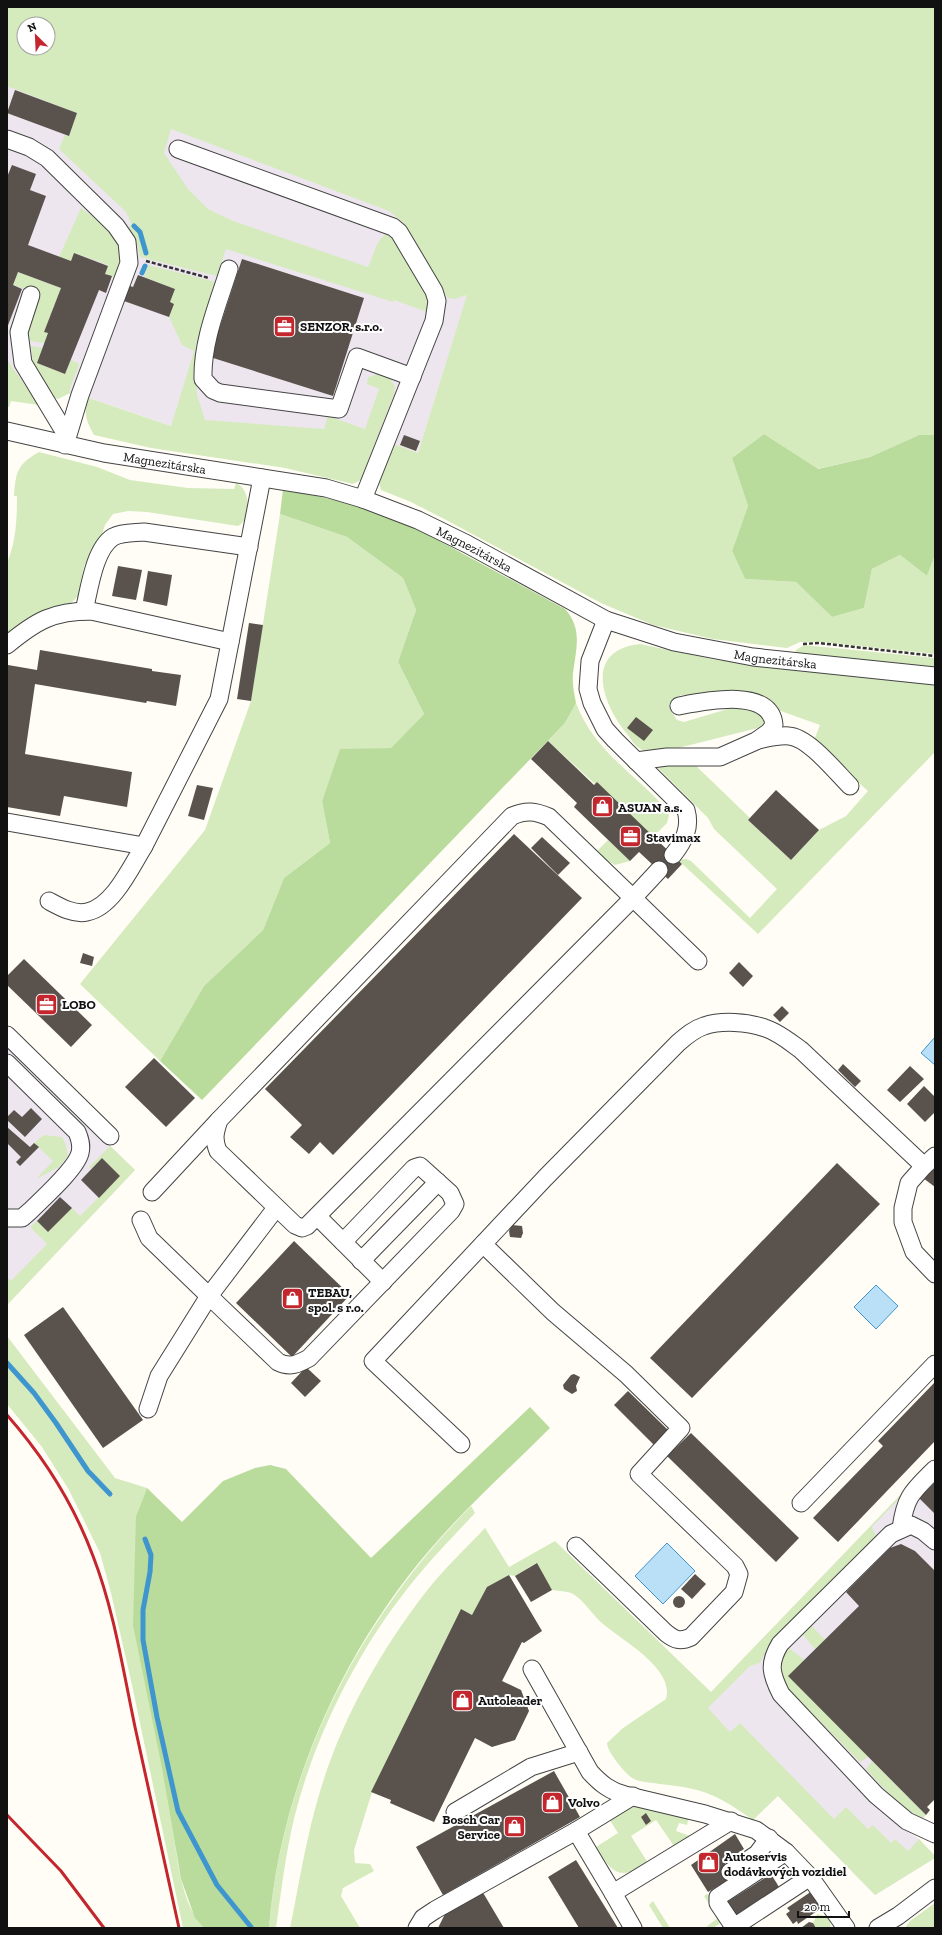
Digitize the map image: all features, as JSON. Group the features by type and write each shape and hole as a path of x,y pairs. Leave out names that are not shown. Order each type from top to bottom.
{"street":[{"path":"7,139 29,147 47,158 116,226 127,242 129,263 83,387 66,441"},
{"path":"178,149 393,227 399,232 434,291 437,302 434,321 363,499"},
{"path":"227,275 205,346 202,362 203,379 213,390 220,393 339,409 357,357 412,377"},
{"path":"31,295 19,332 23,363 66,441"},
{"name":"Magnezitárska","path":"7,431 262,478 326,488 363,499 418,520 467,544 606,620 674,642 738,655 935,676"},
{"path":"50,901 62,908 75,912 86,912 98,907 114,894 144,846 218,698 262,478"},
{"path":"84,611 94,567 103,548 113,537 127,533 144,532 249,547"},
{"path":"7,645 43,620 60,613 84,611 91,611 230,642"},
{"path":"606,620 590,661 588,674 589,696 605,729 636,761 682,804 686,810 689,823 686,834 682,844 673,855"},
{"path":"679,706 709,701 749,700 761,704 774,717 774,725 769,732 756,741"},
{"path":"636,761 667,757 720,757 756,741 777,736 790,736 801,739 850,786"},
{"path":"152,1192 219,1120 512,816 523,811 535,811 549,817 698,961"},
{"path":"7,822 144,846"},
{"path":"219,1120 214,1132 215,1143 218,1151 295,1226 302,1228 313,1223 659,870"},
{"path":"461,1444 373,1361 483,1244 678,1043 692,1032 704,1026 739,1022 765,1028 782,1036 801,1050 930,1161 909,1183 902,1208 903,1222 914,1252 935,1274"},
{"path":"7,1035 110,1136"},
{"path":"7,1063 77,1132 81,1140 80,1152 76,1163 14,1218 7,1233"},
{"path":"140,1220 149,1238 278,1362 285,1366 292,1366 309,1358 451,1211 455,1204 454,1199 424,1169 420,1166 414,1168 343,1242"},
{"path":"361,1260 438,1182"},
{"path":"148,1410 159,1376 209,1296 276,1208"},
{"path":"318,1217 383,1282"},
{"path":"483,1244 553,1312 626,1374 681,1428 639,1474 735,1566 740,1574 734,1592 691,1637 682,1641 674,1639 666,1633 576,1546"},
{"path":"801,1503 935,1364"},
{"path":"901,1529 903,1512 909,1495 935,1469"},
{"path":"935,1541 923,1531 911,1525 891,1534 780,1644 773,1656 771,1668 775,1683 781,1694 876,1795 907,1821 935,1834"},
{"path":"532,1669 590,1772 600,1783 612,1791 731,1821 756,1830 769,1838 786,1852 804,1881 846,1928"},
{"path":"455,1812 531,1767 579,1752"},
{"path":"417,1928 423,1918 435,1910 633,1796"},
{"path":"613,1893 731,1821"},
{"path":"576,1830 633,1928"},
{"path":"730,1872 757,1854 769,1838"},
{"path":"786,1852 718,1897 718,1903 734,1926 804,1881"},
{"path":"878,1928 898,1916 935,1888"}],"path":[{"path":"129,257 227,275"}],"shaded area":[{"path":"7,7 35,16 16,16 16,56 56,56 56,23 507,169 418,453 331,421 325,437 171,426 66,390 39,405 7,393"},
{"path":"7,1046 135,1170 7,1305"},
{"path":"933,1461 935,1463 935,1799 927,1807 930,1810 926,1815 919,1808 901,1827 919,1839 935,1856 935,1858 875,1895 694,1710"}],"green space":[{"path":"7,7 935,7 935,435 919,435 870,457 817,469 764,434 732,458 748,506 732,551 745,579 796,582 832,617 864,608 872,569 900,555 927,576 935,555 935,654 823,642 800,642 787,648 713,639 653,625 601,603 448,521 411,502 381,490 379,483 394,444 418,453 467,295 455,299 448,298 442,291 404,223 389,211 171,129 164,153 188,189 208,209 233,221 368,267 378,242 385,235 390,233 425,287 431,308 427,312 394,300 393,302 226,249 217,276 140,257 135,237 129,229 131,223 126,212 59,149 65,135 69,136 77,113 7,86"},
{"path":"81,208 100,222 113,237 120,255 117,278 105,274 108,265 75,253 71,261 59,257"},
{"path":"148,265 216,282 196,345 197,395 205,420 324,429 328,416 365,429 379,389 367,384 368,377 378,374 390,378 395,387 394,394 361,480 353,484 285,468 151,448 94,435 86,417 86,408 89,398 171,426 194,351 182,345 169,317 174,304 170,302 175,289 144,277"},
{"path":"18,272 61,288 44,332 48,333 45,343 30,341 28,323 39,294 13,285"},
{"path":"31,346 43,348 37,363 65,374 71,360 78,363 79,365 69,391 72,392 58,399 53,397 33,363"},
{"path":"7,360 39,405 11,401 9,407 7,407"},
{"path":"764,434 818,469 870,457 919,435 935,435 935,555 927,576 900,555 872,569 864,608 832,617 796,582 745,579 732,551 748,506 732,458"},
{"path":"39,452 97,467 130,480 188,488 234,489 236,483 245,491 247,497 248,504 246,517 238,526 147,512 128,511 113,514 105,525 102,534 84,566 78,596 70,604 49,612 7,640 7,563 12,547 17,514 17,496 14,496 16,480 22,465"},
{"path":"283,489 363,506 410,525 565,609 574,624 577,640 573,677 573,688 576,703 565,723 202,1100 160,1061 204,986 263,930 284,878 330,843 322,801 340,749 391,748 424,714 398,662 416,610 403,578 347,537 280,514"},
{"path":"280,514 347,537 403,578 416,610 398,662 424,714 391,748 340,750 322,801 330,843 284,878 263,930 204,986 160,1061 80,984 205,830 251,701"},
{"path":"640,644 716,660 935,685 935,752 758,934 678,860 686,859 691,861 750,918 777,889 714,829 708,818 655,765 691,761 750,818 748,820 791,860 819,830 846,816 868,791 819,748 814,740 820,725 742,697 681,695 673,700 670,709 677,720 684,722 731,708 755,706 766,721 762,727 666,751 649,752 637,747 618,722 610,708 605,694 603,680 604,667 610,656 622,648"},
{"path":"804,645 935,658 935,667 795,653 796,650"},
{"path":"576,703 594,736 605,749 668,811 669,815 667,823 653,837 548,741 565,723"},
{"path":"608,840 630,861 615,865 606,860 597,851"},
{"path":"44,1135 62,1137 66,1145 68,1156 59,1167 37,1178 53,1161 34,1143"},
{"path":"110,1146 135,1170 7,1305 7,1277 11,1281 47,1244 30,1227 37,1221 48,1232 72,1208 80,1216 120,1176 102,1158 91,1169 89,1167"},
{"path":"7,1336 115,1478 147,1488 136,1516 160,1749 181,1880 190,1906 196,1918 204,1928 183,1928 132,1685 111,1593 100,1553 69,1490 42,1447 7,1404"},
{"path":"530,1407 550,1428 481,1495 441,1537 407,1578 376,1622 348,1669 324,1719 303,1770 287,1822 276,1875 269,1928 204,1928 195,1918 181,1879 162,1768 133,1625 136,1516 147,1488 182,1522 223,1481 255,1468 270,1465 286,1469 371,1558"},
{"path":"935,1459 935,1462 872,1527 876,1536 769,1645 760,1663 750,1666 708,1708 730,1732 740,1723 834,1819 846,1807 868,1829 873,1825 891,1843 895,1839 908,1851 919,1839 935,1856 935,1858 875,1895 778,1796 753,1820 730,1805 706,1793 683,1787 651,1783 631,1777 613,1757 607,1743 623,1728 666,1699 667,1688 663,1677 645,1657 603,1624 577,1597 568,1592 552,1590 536,1563 515,1576 509,1575 472,1615 461,1610 372,1792 354,1850 355,1863 370,1864 374,1871 343,1888 341,1896 360,1928 290,1928 306,1844 314,1811 338,1741 350,1715 377,1664 408,1616 439,1576 485,1528 509,1567 555,1541 711,1692"},
{"path":"471,1506 475,1513 427,1564 385,1619 369,1643 328,1720 307,1774 295,1816 288,1847 276,1928 269,1928 277,1869 290,1811 309,1754 333,1700 361,1647 394,1597 431,1550"},
{"path":"811,1625 825,1640 815,1649 803,1635"},
{"path":"789,1648 804,1660 868,1757 860,1762 786,1687 781,1668 784,1655"},
{"path":"872,1761 926,1815 923,1818 907,1809 900,1803 885,1790 866,1769"},
{"path":"632,1806 654,1808 689,1817 687,1825 679,1823 676,1831 690,1836 674,1846 656,1820 631,1836 648,1863 638,1869 623,1873 612,1869 596,1847 618,1833 608,1817"},
{"path":"707,1894 729,1928 724,1928 721,1923 713,1928 708,1928 707,1926 718,1918 704,1896"},
{"path":"653,1901 670,1928 663,1928 649,1905"},
{"path":"935,1903 935,1928 905,1928 910,1921"},
{"path":"817,1914 829,1917 831,1928 816,1928 813,1923"}],"water":[{"path":"935,1037 935,1065 921,1053"},
{"path":"876,1285 898,1306 876,1329 854,1307"},
{"path":"667,1543 695,1571 663,1604 635,1576"}],"building":[{"path":"15,90 77,113 69,136 7,113"},
{"path":"12,165 36,174 30,190 46,196 28,245 71,261 74,253 108,266 105,274 112,276 106,293 99,290 65,374 37,363 48,333 44,332 61,288 18,272 13,285 22,289 7,328 7,177"},
{"path":"242,259 364,298 333,396 210,357"},
{"path":"138,275 175,289 170,302 174,304 169,317 124,301 130,286 133,287"},
{"path":"404,435 420,441 416,451 400,445"},
{"path":"118,566 142,570 136,600 112,596"},
{"path":"148,571 172,575 167,606 143,601"},
{"path":"249,623 263,625 251,701 237,699"},
{"path":"40,650 181,675 176,706 147,701 146,703 35,684 25,754 132,772 127,807 64,796 60,816 7,807 8,665 37,670"},
{"path":"636,717 653,730 644,741 627,728"},
{"path":"548,741 594,785 597,782 682,864 668,879 639,852 630,861 574,807 577,803 531,759"},
{"path":"197,785 213,788 204,820 188,816"},
{"path":"776,790 819,830 791,860 748,820"},
{"path":"514,834 582,898 333,1155 320,1142 309,1154 290,1137 302,1125 265,1089"},
{"path":"542,837 570,863 558,875 531,848"},
{"path":"83,953 94,957 92,966 80,963"},
{"path":"24,959 92,1025 71,1047 7,985 7,976"},
{"path":"739,962 753,976 743,987 729,973"},
{"path":"782,1006 789,1013 780,1022 773,1015"},
{"path":"154,1058 195,1098 166,1127 125,1087"},
{"path":"843,1064 861,1081 855,1087 838,1070"},
{"path":"910,1066 924,1079 900,1102 887,1090"},
{"path":"924,1086 935,1097 935,1112 925,1122 907,1104"},
{"path":"31,1108 42,1119 25,1137 7,1120 7,1117 14,1110 22,1117"},
{"path":"7,1127 30,1147 34,1143 39,1147 20,1166 16,1162 21,1157 7,1143"},
{"path":"102,1158 120,1176 99,1198 81,1180"},
{"path":"837,1163 880,1204 692,1398 650,1358"},
{"path":"935,1166 935,1187 923,1178"},
{"path":"60,1197 72,1208 48,1232 37,1221"},
{"path":"512,1225 522,1226 523,1233 521,1238 510,1237 509,1231"},
{"path":"294,1241 350,1295 292,1357 236,1303"},
{"path":"63,1307 143,1420 103,1448 24,1335"},
{"path":"306,1367 321,1381 305,1397 291,1383"},
{"path":"574,1374 580,1377 576,1386 577,1391 572,1394 564,1389 563,1385 571,1375"},
{"path":"935,1382 935,1441 838,1542 813,1518 883,1446 878,1441"},
{"path":"628,1391 671,1433 657,1448 614,1405"},
{"path":"691,1433 799,1538 776,1562 667,1456"},
{"path":"935,1482 935,1514 919,1498"},
{"path":"901,1544 915,1551 935,1571 935,1799 927,1807 930,1810 926,1815 788,1676 859,1606 846,1592 890,1548"},
{"path":"537,1563 552,1590 531,1602 515,1576"},
{"path":"695,1574 706,1584 692,1599 681,1589"},
{"path":"509,1575 542,1631 524,1643 522,1642 502,1681 521,1690 529,1711 515,1740 492,1747 475,1738 434,1822 390,1803 391,1800 371,1792 461,1609 472,1615 487,1587"},
{"path":"677,1596 681,1596 685,1602 681,1608 677,1608 673,1604 673,1600"},
{"path":"554,1771 580,1817 443,1895 416,1847"},
{"path":"646,1813 651,1821 646,1825 641,1817"},
{"name":"Autoservis dodávkových vozidiel","path":"735,1834 744,1849 724,1862 733,1877 708,1892 691,1865"},
{"path":"576,1860 618,1928 579,1928 548,1877"},
{"path":"771,1874 779,1887 733,1917 724,1904"},
{"path":"482,1891 504,1928 438,1928 445,1914"},
{"path":"812,1891 823,1907 798,1924 797,1921 793,1924 786,1914 790,1911 787,1908"},
{"path":"809,1922 813,1923 816,1928 801,1928"}],"waterway":[{"path":"134,226 140,232 146,253"},
{"path":"142,273 145,266"},
{"path":"7,1363 34,1393 88,1471 110,1494"},
{"path":"145,1539 151,1555 150,1572 143,1610 143,1640 157,1717 178,1811 217,1885 251,1927"}],"railway":[{"path":"7,1415 45,1464 77,1518 93,1556 107,1597 179,1928"},
{"path":"7,1815 61,1871 104,1928"}],"place":[{"name":"SENZOR, s.r.o.","path":"285,326"},
{"name":"ASUAN a.s.","path":"602,807"},
{"name":"Stavimax","path":"630,837"},
{"name":"LOBO","path":"47,1004"},
{"name":"TEBAU, spol. s r.o.","path":"293,1299"},
{"name":"Autoleader","path":"463,1700"},
{"name":"Volvo","path":"552,1802"},
{"name":"Bosch Car Service","path":"515,1826"},
{"name":"Autoservis dodávkových vozidiel","path":"709,1863"}]}
